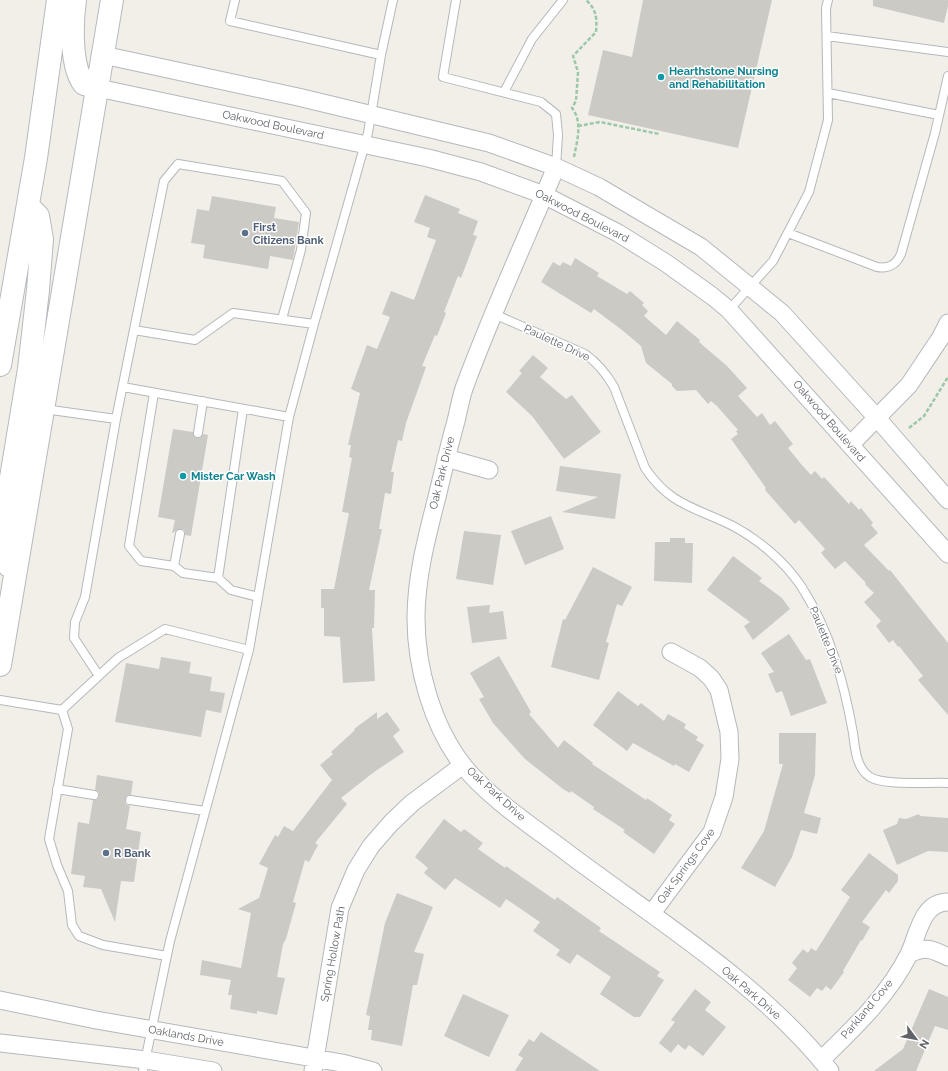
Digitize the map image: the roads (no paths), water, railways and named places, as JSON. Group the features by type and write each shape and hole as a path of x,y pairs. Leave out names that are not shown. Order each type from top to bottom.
{"main road":[{"path":"0,365 28,206 58,0"},
{"path":"75,0 74,36 76,68 84,84 98,88"},
{"path":"0,665 104,55 112,0"},
{"path":"12,588 4,520 29,369 42,239 38,216 28,206"}],"street":[{"path":"104,55 298,97 489,143 556,167 599,187 667,225 701,247 795,326 948,500"},
{"name":"Oakwood Boulevard","path":"98,88 364,145 481,172 544,195 618,233 666,263 729,310 948,554"},
{"name":"Oak Park Drive","path":"556,167 464,386 429,526 419,586 416,617 418,648 424,678 433,709 446,738 463,765 508,808 652,913 772,1010 825,1065"},
{"path":"850,445 909,385 941,337 948,323"},
{"path":"446,458 489,470"},
{"name":"Oak Springs Cove","path":"652,913 712,832 724,797 730,759 729,732 719,690 711,678 700,668 671,652"},
{"name":"Spring Hollow Path","path":"314,1064 340,908 356,870 371,846 390,823 412,803 463,765"},
{"name":"Parkland Cove","path":"825,1065 881,995 909,954 923,919 933,906 942,902 948,902"},
{"path":"909,954 921,948 931,949 948,957"},
{"name":"Oaklands Drive","path":"0,1000 314,1064 373,1071"},
{"path":"0,1043 144,1066 213,1071"}],"lane":[{"path":"235,0 230,21 381,55"},
{"path":"144,1066 167,956 249,650 289,417 372,115 381,55 393,0"},
{"path":"456,0 443,77 541,102 556,114 558,135 556,167"},
{"path":"504,92 532,39 563,0"},
{"path":"729,310 774,261 809,192 828,120 828,0"},
{"path":"827,36 948,52"},
{"path":"788,233 877,267 884,268 891,266 898,261 902,254 940,114 948,76"},
{"path":"828,93 940,114"},
{"path":"99,676 74,638 75,622 85,597 122,387 164,181 178,164 282,181 306,213 301,250 282,319"},
{"path":"134,330 195,340 233,312 314,324"},
{"name":"Paulette Drive","path":"494,314 585,354 595,361 607,375 614,387 645,468 658,484 676,500 731,525 785,565 816,611 839,668 857,758 862,769 870,777 882,781 948,783"},
{"path":"122,387 289,417"},
{"path":"154,393 130,546 141,561 174,566 183,573 218,578 230,590 258,597"},
{"path":"198,433 203,402"},
{"path":"44,409 116,419"},
{"path":"218,578 243,409"},
{"path":"174,566 180,534"},
{"path":"62,710 118,658 165,629 249,650"},
{"path":"0,700 62,710"},
{"path":"62,710 68,729 49,839 68,891 72,924 79,936 103,945 167,956"},
{"path":"57,789 94,795"},
{"path":"130,800 205,811"}],"place":[{"name":"Hearthstone Nursing and Rehabilitation","path":"661,77"},
{"name":"First Citizens Bank","path":"245,233"},
{"name":"Mister Car Wash","path":"183,476"},
{"name":"R Bank","path":"106,853"}]}
